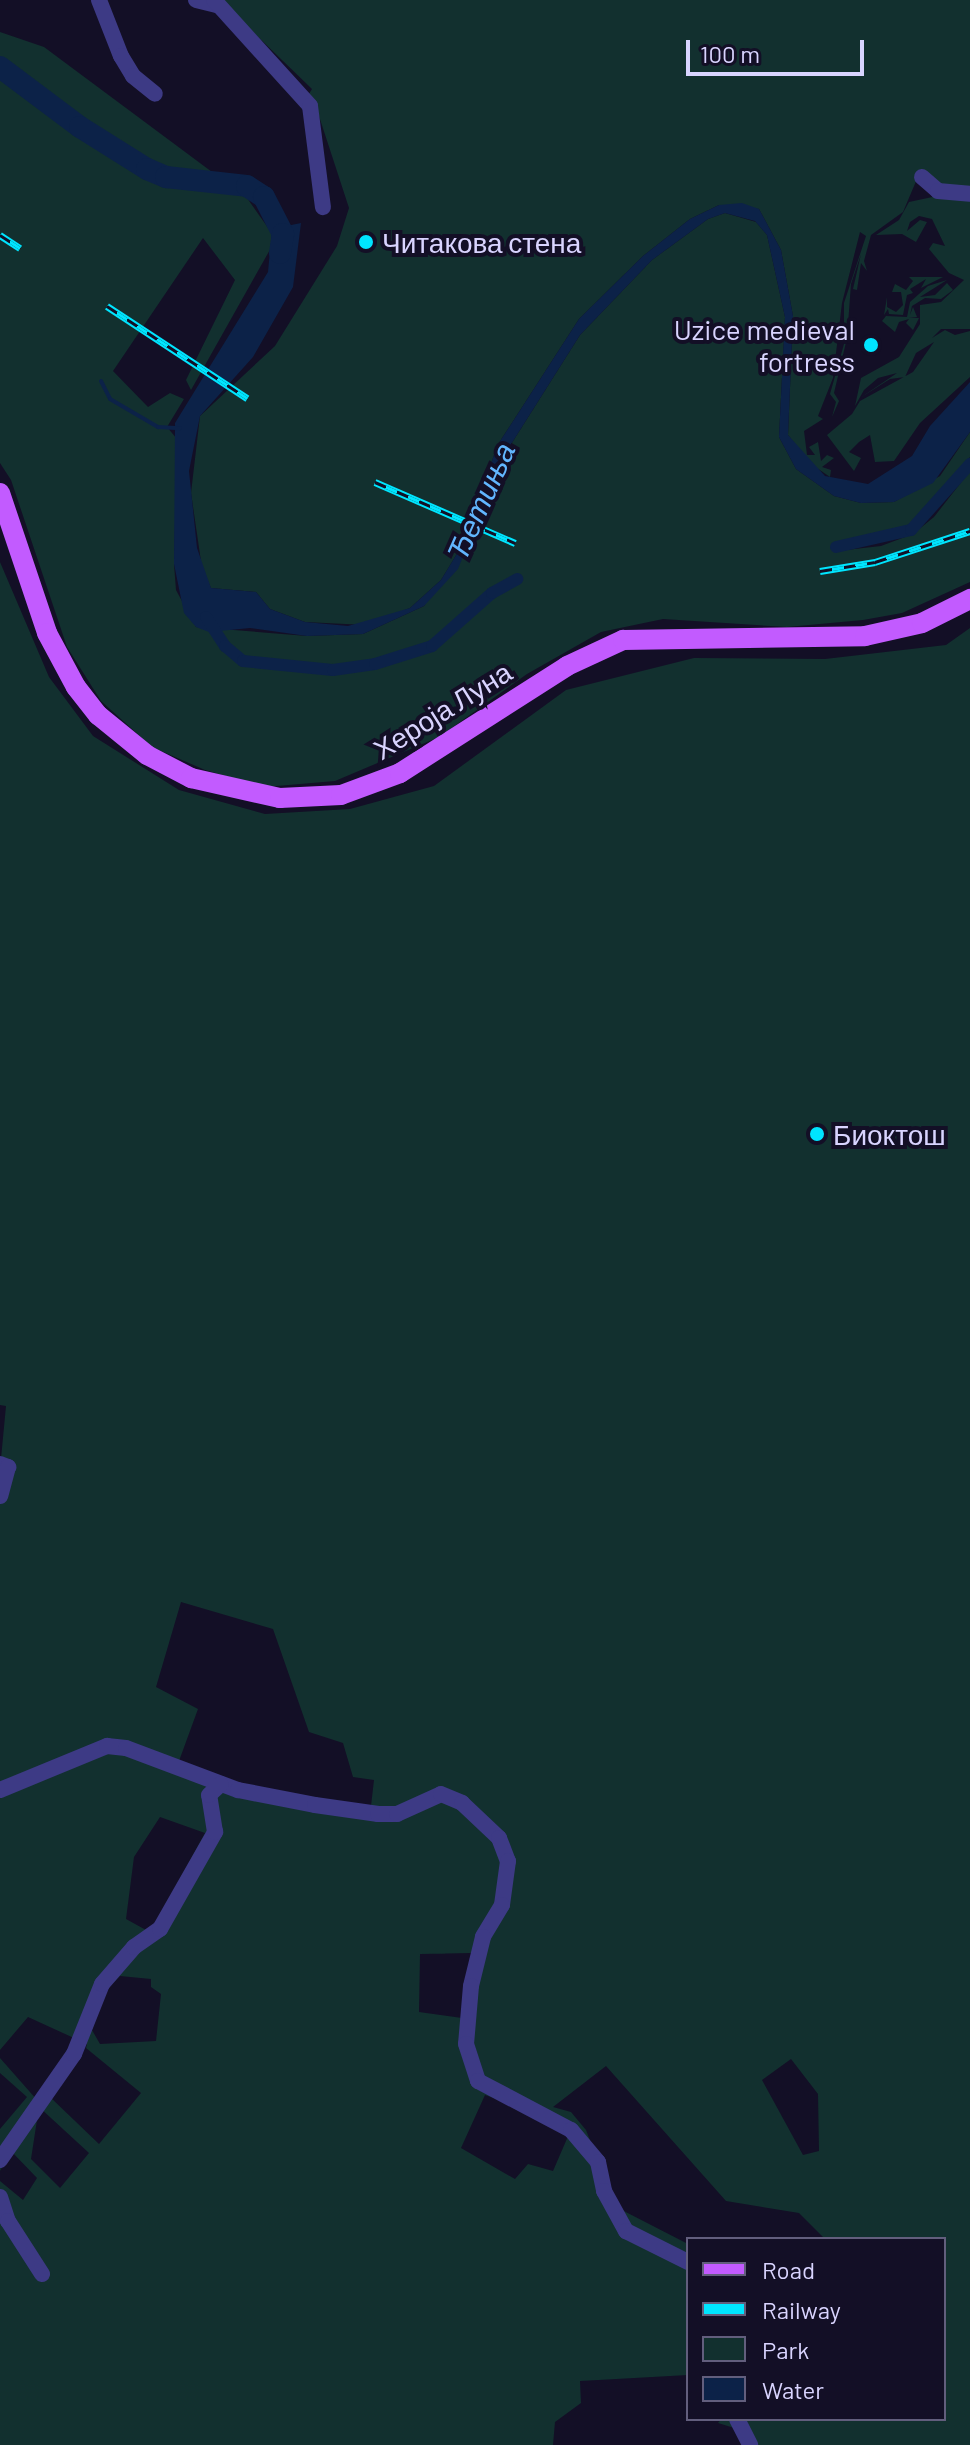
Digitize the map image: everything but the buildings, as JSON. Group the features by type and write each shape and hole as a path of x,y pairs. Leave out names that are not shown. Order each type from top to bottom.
{"main road":[{"name":"Хероја Луна","path":"0,493 47,633 70,678 98,715 147,755 191,778 280,798 341,795 400,773 567,666 623,640 865,636 922,623 970,599"}],"street":[{"path":"99,0 127,66 155,94"},
{"path":"196,0 215,3 310,106 323,207"},
{"path":"922,177 938,191 970,194"},
{"path":"0,1464 8,1467 0,1496"},
{"path":"0,1790 107,1746 126,1748 221,1784 378,1814 397,1814 441,1794 462,1803 499,1838 508,1861 508,1882 483,1937 469,2015 466,2044 478,2081 571,2130 598,2162 604,2191 626,2231 686,2261"},
{"path":"0,2160 74,2054 102,1984 134,1947 160,1929 215,1832 209,1795 221,1784"},
{"path":"0,2197 8,2221 42,2274"},
{"path":"738,2421 750,2445"}],"green space":[{"path":"220,0 970,0 970,192 917,179 903,212 871,235 864,261 867,271 861,263 857,290 853,289 861,254 851,284 847,338 834,393 839,401 832,417 836,402 830,394 844,344 844,303 866,236 860,232 842,303 833,378 818,416 823,419 804,431 807,455 815,455 809,447 818,442 821,461 827,455 834,458 822,467 831,470 830,477 811,464 788,435 793,316 781,250 759,209 719,205 690,219 643,256 579,319 497,446 466,539 441,580 410,608 366,625 305,622 270,609 256,592 211,588 202,568 191,493 200,416 275,346 337,246 349,208 317,110 304,102 312,89"},
{"path":"0,32 44,47 247,198 276,239 191,390 186,380 235,280 203,238 113,371 148,407 170,393 184,399 167,427 177,439 174,564 176,590 196,627 307,636 363,634 424,606 476,532 503,457 580,335 652,260 708,219 725,213 756,222 767,235 785,317 779,437 796,469 834,496 861,503 894,502 940,476 970,432 970,457 921,518 892,534 837,543 837,551 881,546 913,534 934,517 970,471 970,582 902,613 863,620 787,627 663,619 601,632 527,674 439,737 335,781 265,787 205,770 152,747 101,701 67,647 11,480 0,463"},
{"path":"937,196 970,197 970,329 941,329 932,338 945,330 955,335 970,331 970,377 920,423 894,461 875,462 870,435 859,442 849,452 861,458 854,471 827,435 852,414 860,401 903,377 890,379 860,398 897,373 878,378 864,390 855,406 861,378 899,357 920,324 920,305 941,302 964,280 949,273 929,249 933,243 945,246 932,219 919,216 910,222 907,231 920,220 927,222 916,242 902,234 876,235 899,220 909,202","holes":["934,342 913,372 905,376 916,353"]},
{"path":"909,277 943,277 921,288 926,279 910,289 913,293 907,295 903,315 889,314 888,309 884,315 887,297 887,307 896,312 903,305 901,292 892,292 895,284 906,290 913,281"},
{"path":"947,280 920,297 935,295 947,283 953,290 941,299 925,298 912,306 910,315 913,307 917,317 909,318 919,318 913,330 906,323 909,319 899,322 895,332 882,321 886,316 907,317 910,302 928,286"},
{"path":"0,562 49,677 93,736 179,790 265,814 350,809 434,786 566,690 694,658 825,659 946,645 970,628 970,2445 753,2445 744,2431 718,2423 946,2421 946,2237 823,2237 799,2213 726,2201 606,2066 553,2107 571,2112 586,2130 616,2207 686,2243 686,2375 580,2381 581,2403 555,2422 553,2445 0,2445 0,2181 23,2200 37,2178 11,2151 0,2171 0,2129 27,2097 0,2073 0,2058 37,2100 49,2096 99,2144 141,2093 86,2048 87,2044 28,2017 0,2050 0,1469 6,1406 0,1405","holes":["181,1602 273,1629 309,1732 343,1743 353,1777 374,1780 371,1806 241,1786 179,1761 198,1709 156,1687","160,1817 205,1833 154,1926 146,1930 126,1919 134,1857","472,1953 462,2018 419,2012 420,1954","120,1976 151,1979 151,1987 161,1994 156,2041 100,2044 92,2030 107,1989","791,2059 818,2094 819,2151 803,2155 762,2080","485,2095 528,2110 569,2134 553,2171 528,2164 515,2179 461,2148","39,2107 89,2153 60,2188 31,2159"]}],"water":[{"path":"742,203 759,209 781,250 793,316 788,435 825,476 868,484 912,456 930,426 970,382 970,432 933,483 894,502 861,503 834,496 796,469 779,437 785,317 767,235 755,221 725,213 708,219 652,260 580,335 503,457 458,569 424,606 363,634 307,636 250,628 209,632 196,627 184,613 174,564 175,423 268,272 272,229 301,223 293,287 253,357 200,416 189,471 197,548 211,588 256,592 270,609 305,622 348,626 410,608 441,580 466,539 497,446 579,319 643,256 690,219 719,205"}],"waterway":[{"name":"Ђетиња","path":"0,67 80,127 147,169 166,177 247,186 264,197 283,234 280,253"},
{"path":"101,381 110,399 158,427 180,428"},
{"path":"836,547 911,530 970,464"},
{"path":"206,617 225,646 243,661 333,670 375,664 432,646 492,593 517,579"}],"railway":[{"path":"0,235 20,248"},
{"path":"107,306 247,398"},
{"path":"375,482 515,543"},
{"path":"820,571 875,562 970,531"}],"place":[{"name":"Читакова стена","path":"366,242"},
{"name":"Uzice medieval fortress","path":"871,345"},
{"name":"Биоктош","path":"817,1134"}]}
